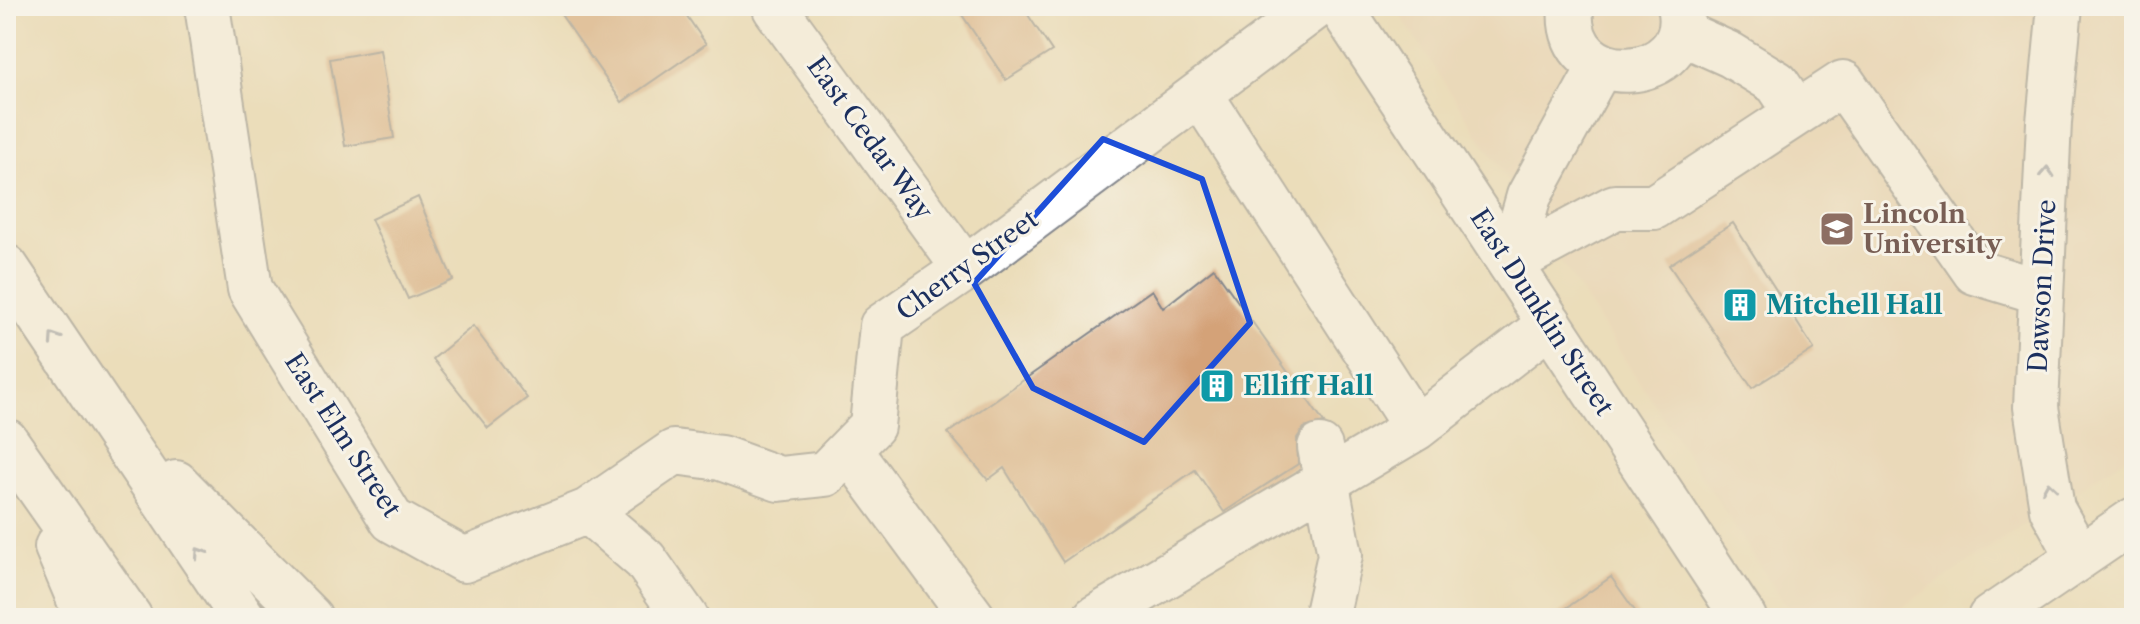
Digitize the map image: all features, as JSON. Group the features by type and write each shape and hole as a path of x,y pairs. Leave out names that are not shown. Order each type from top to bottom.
{"main road":[{"name":"East Elm Street","path":"207,6 250,289 392,520 464,560 588,511"},
{"name":"Cherry Street","path":"588,511 674,452 721,458 779,479 825,474 872,426 882,326 965,269 1317,6"},
{"name":"East Dunklin Street","path":"1340,6 1744,618"},
{"path":"1571,6 1571,26 1576,42 1601,65 1619,71 1639,70 1657,62 1671,49 1680,19 1777,83 1797,113"},
{"name":"Dawson Drive","path":"2060,6 2049,122 2036,407 2052,509 2079,557"},
{"name":"East Cedar Way","path":"775,8 965,269"},
{"path":"1510,263 1529,196 1601,65"},
{"path":"1510,263 1615,207 1654,207 1843,83 1975,272 2041,292"},
{"path":"1200,94 1416,428"},
{"path":"6,267 243,618"},
{"path":"1095,618 1323,465 1416,428 1550,324"},
{"path":"103,409 310,618"},
{"path":"849,450 973,618"},
{"path":"15,456 87,618"},
{"path":"15,456 130,618"},
{"path":"1323,465 1340,555 1326,618"},
{"path":"588,511 645,560 686,618"},
{"path":"1990,618 2134,520"}],"highlighted area":[{"path":"1103,139 1202,179 1250,323 1144,442 1033,388 974,283"}],"shaded area":[{"name":"Lincoln University","path":"1394,6 2134,6 2134,452 1885,618 1794,618"}],"building":[{"path":"555,6 680,6 706,44 622,102"},
{"path":"956,6 1022,6 1052,51 1006,80"},
{"path":"380,50 394,138 345,146 330,59"},
{"path":"418,197 453,280 408,299 371,219"},
{"name":"Mitchell Hall","path":"1733,223 1814,349 1752,388 1669,265"},
{"name":"Elliff Hall","path":"1214,268 1324,423 1304,428 1297,438 1298,464 1224,512 1195,470 1063,562 1004,468 988,480 948,433 1152,290 1163,308"},
{"path":"473,326 527,398 488,428 433,359"},
{"path":"1611,577 1640,618 1552,618"}],"place":[{"name":"Lincoln University","path":"1837,229"},
{"name":"Mitchell Hall","path":"1740,305"},
{"name":"Elliff Hall","path":"1217,386"}]}
